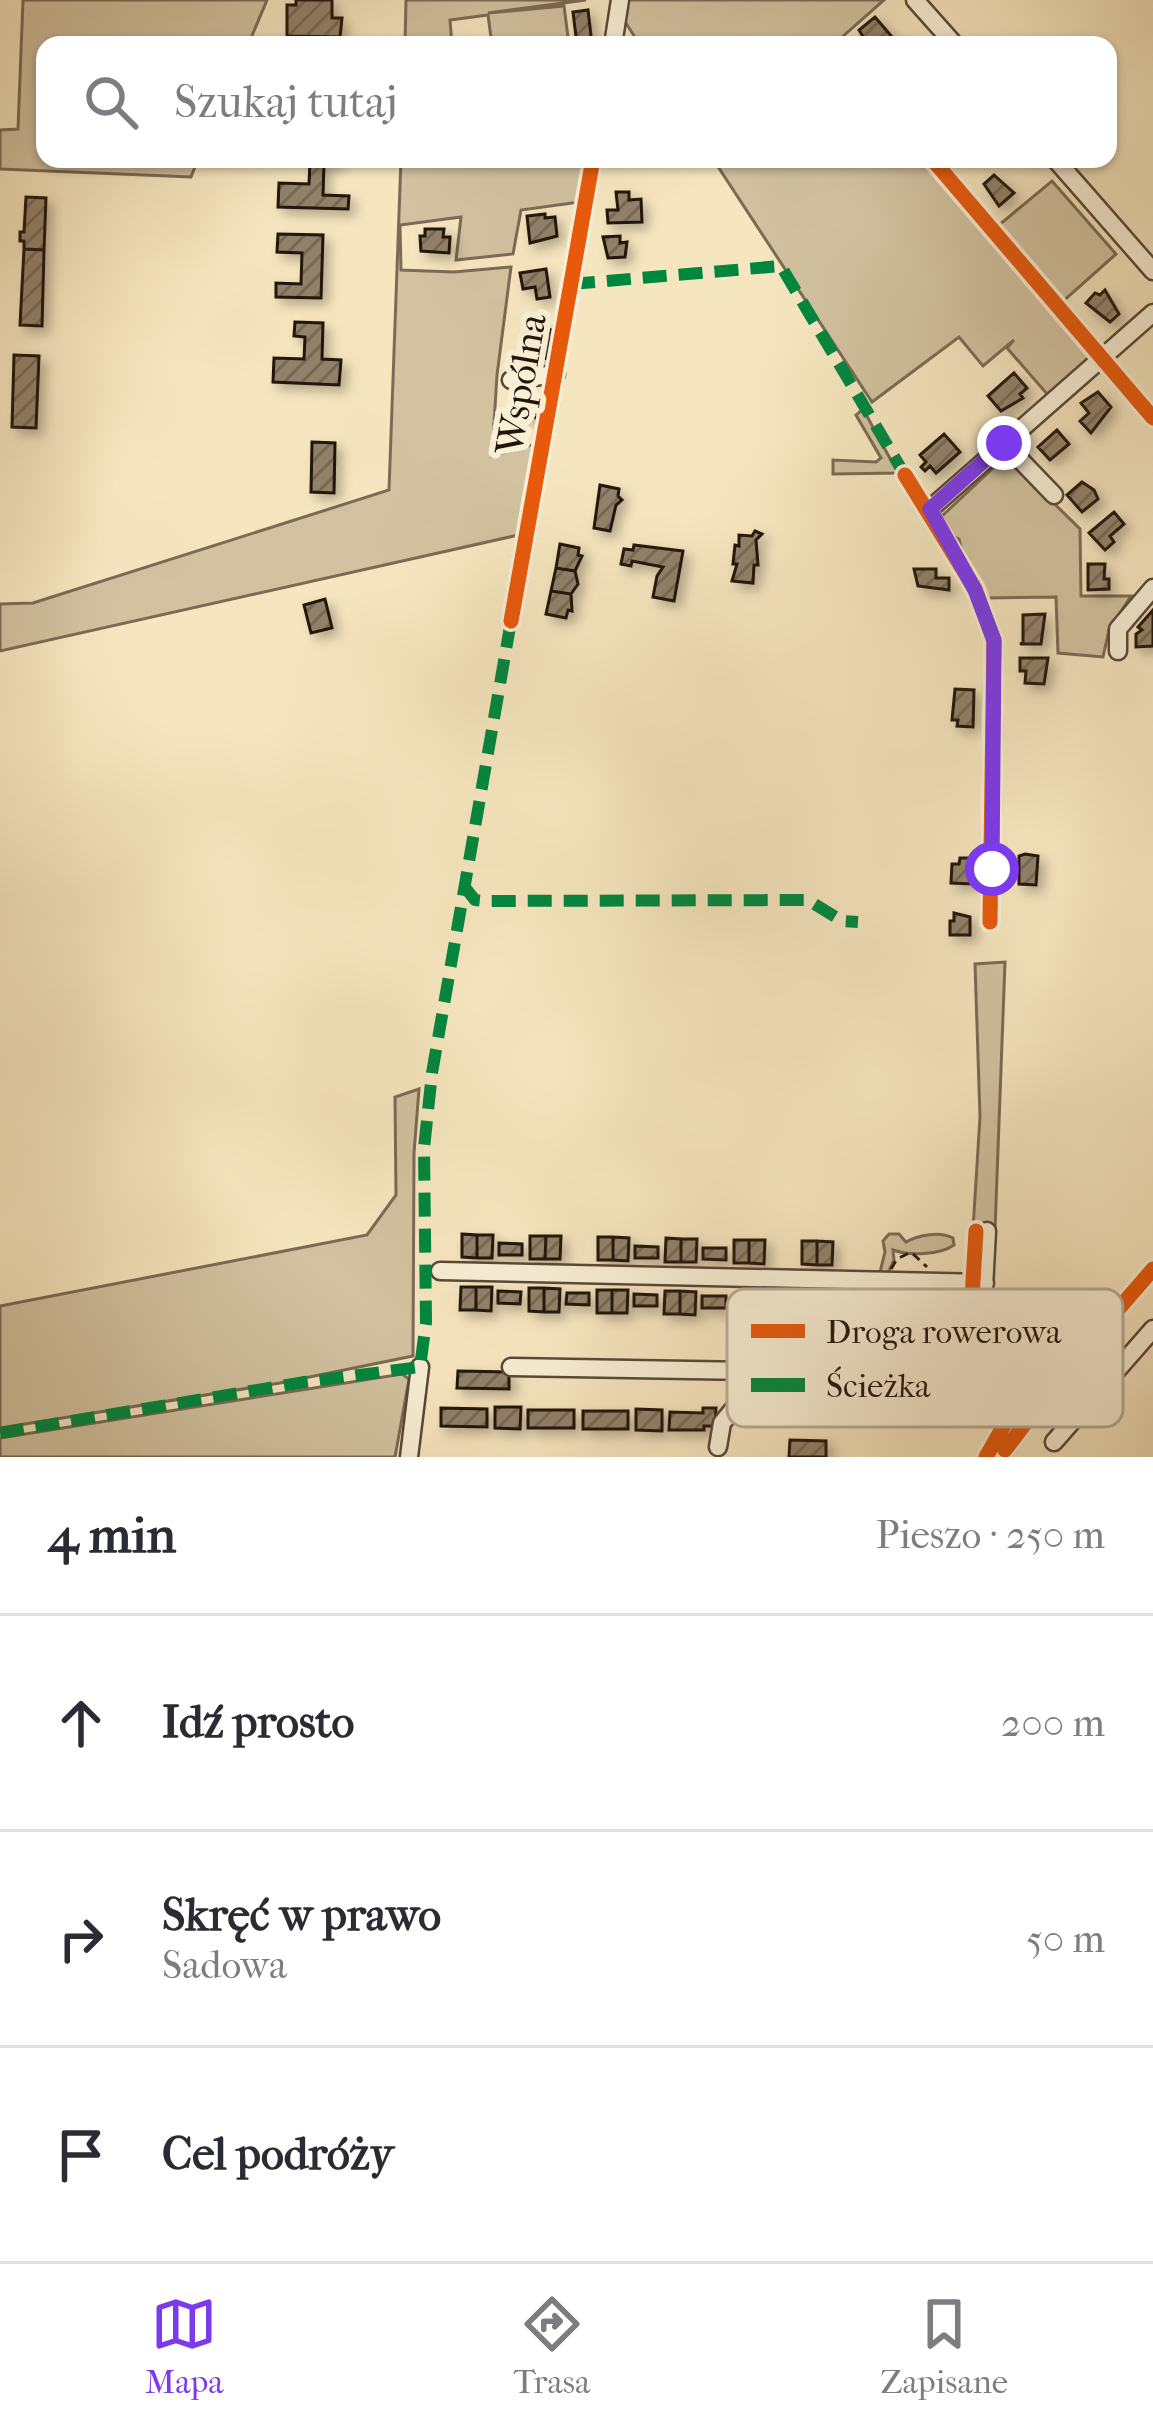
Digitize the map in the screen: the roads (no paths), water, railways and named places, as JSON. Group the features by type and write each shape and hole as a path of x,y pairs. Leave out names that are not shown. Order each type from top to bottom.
{"street":[{"path":"614,36 620,0"},
{"path":"915,0 947,36"},
{"name":"Wspólna","path":"511,621 591,168"},
{"path":"940,168 1153,418"},
{"path":"1063,168 1153,271"},
{"path":"930,509 1153,313"},
{"path":"511,380 556,374"},
{"path":"1004,443 1054,494"},
{"path":"905,475 930,509 975,590 994,640 990,922"},
{"path":"1118,651 1118,629 1153,588"},
{"path":"985,1289 987,1231"},
{"path":"1123,1304 1153,1269"},
{"path":"440,1271 986,1283"},
{"path":"1123,1363 1153,1329"},
{"path":"409,1457 420,1366"},
{"path":"512,1367 727,1371"},
{"path":"718,1447 727,1416"},
{"path":"1000,1457 1020,1427"},
{"path":"1054,1442 1067,1427"}]}
